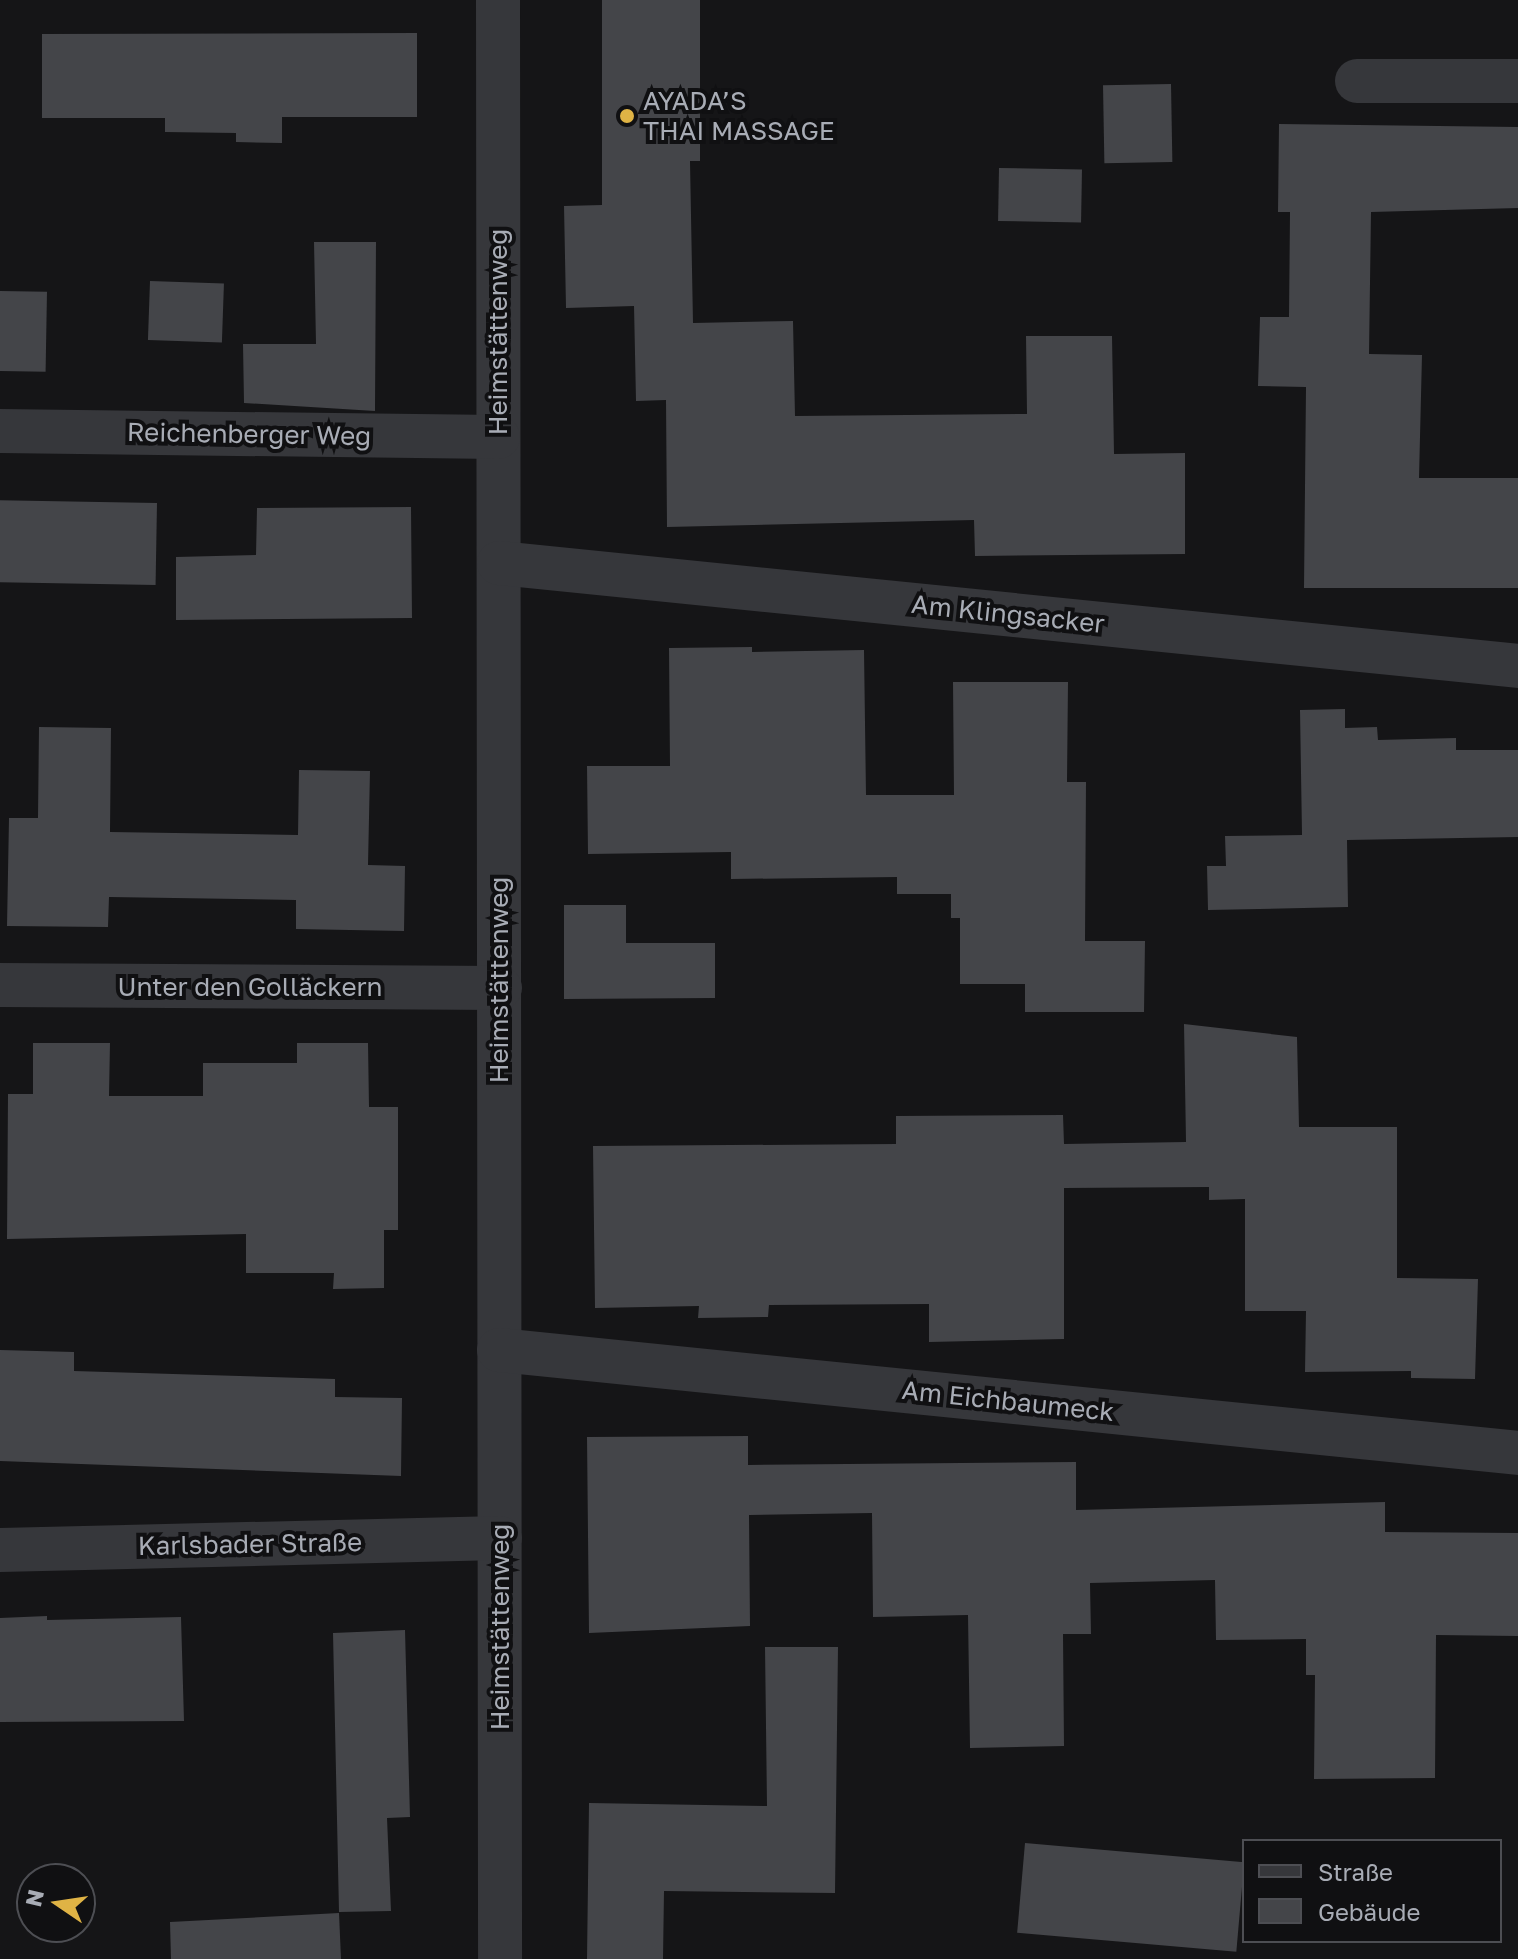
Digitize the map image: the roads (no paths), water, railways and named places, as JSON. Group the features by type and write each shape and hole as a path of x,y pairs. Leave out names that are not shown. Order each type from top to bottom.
{"street":[{"name":"Heimstättenweg","path":"498,0 500,1959"},
{"path":"1357,81 1518,81"},
{"name":"Reichenberger Weg","path":"0,431 498,437"},
{"name":"Am Klingsacker","path":"499,563 1518,666"},
{"name":"Unter den Golläckern","path":"0,985 500,988"},
{"name":"Am Eichbaumeck","path":"499,1350 1518,1453"},
{"name":"Karlsbader Straße","path":"0,1550 500,1538"}],"place":[{"name":"AYADA’S THAI MASSAGE","path":"627,116"}]}
